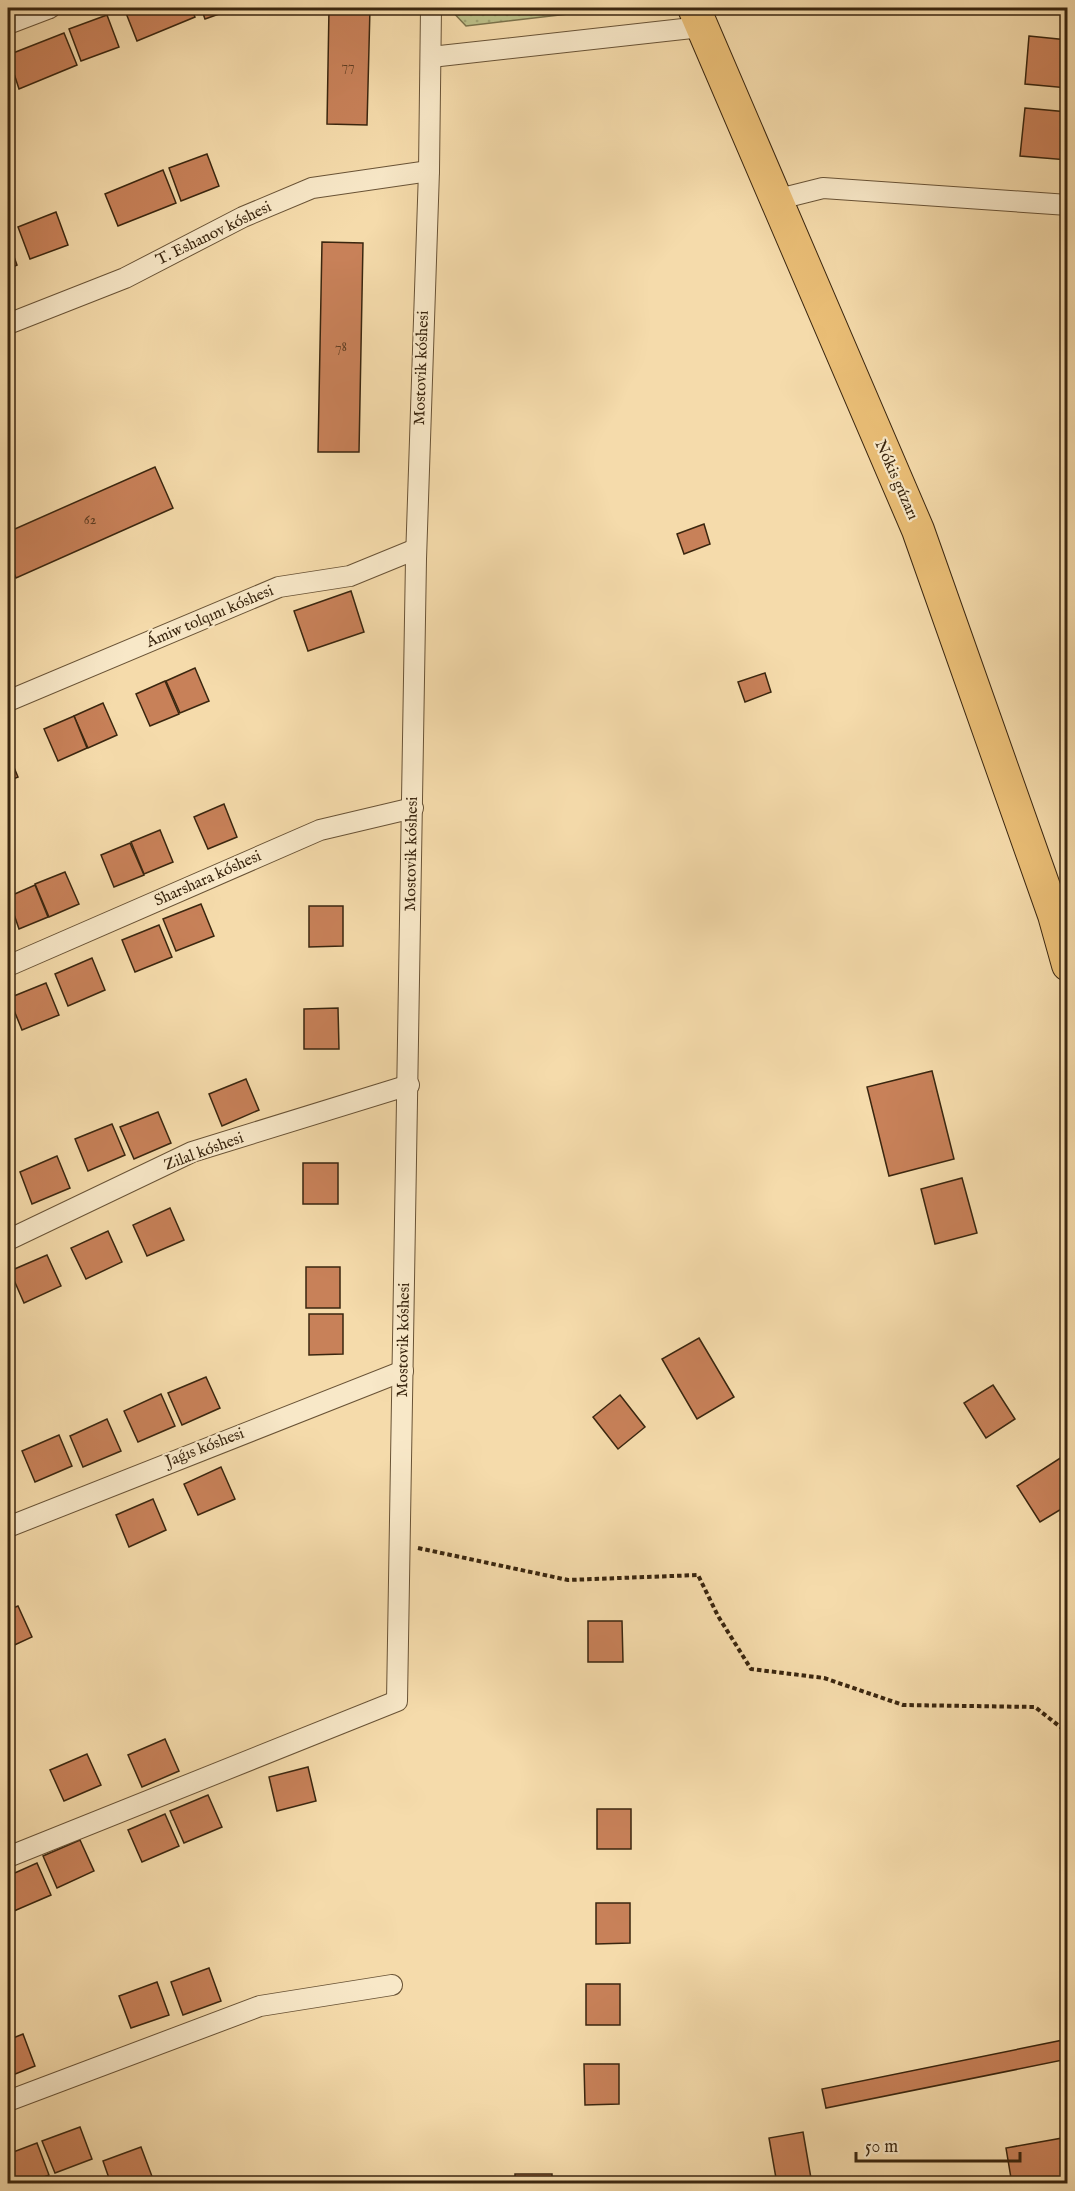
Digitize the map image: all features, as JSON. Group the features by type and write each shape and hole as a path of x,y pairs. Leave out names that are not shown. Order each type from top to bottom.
{"main road":[{"name":"Nókis gúzarı","path":"697,17 918,530 1039,871 1068,965"}],"street":[{"path":"8,24 50,8"},
{"name":"Mostovik kóshesi","path":"8,1857 398,1701 416,549 429,171 431,8"},
{"path":"431,57 697,17"},
{"name":"T. Eshanov kóshesi","path":"8,324 125,278 243,217 312,188 429,171"},
{"path":"775,201 823,188 1068,206"},
{"name":"Ámiw tolqını kóshesi","path":"8,701 279,587 350,576 416,549"},
{"name":"Sharshara kóshesi","path":"8,966 320,830 413,808"},
{"name":"Zilal kóshesi","path":"8,1240 192,1152 409,1085"},
{"name":"Jaǵıs kóshesi","path":"8,1527 403,1371"},
{"path":"8,2101 260,2006 392,1985"}],"path":[{"path":"400,1542 500,1567 568,1580 698,1575 718,1616 751,1669 824,1678 903,1704 1035,1707 1068,1733"}],"green space":[{"path":"449,8 620,8 466,26"}],"building":[{"path":"124,8 191,8 195,17 137,41"},
{"path":"201,8 236,8 205,19"},
{"path":"329,8 370,8 367,125 327,124"},
{"path":"107,15 119,47 81,61 69,29"},
{"path":"64,33 77,65 19,89 8,55"},
{"path":"1029,36 1068,40 1068,88 1025,84"},
{"path":"1025,108 1068,112 1068,160 1020,156"},
{"path":"207,154 219,186 181,201 169,168"},
{"path":"163,170 176,203 118,226 105,194"},
{"path":"56,212 68,245 30,259 18,227"},
{"path":"8,240 17,265 8,269"},
{"path":"322,242 363,243 359,452 318,452"},
{"path":"155,467 173,508 16,578 8,558 8,532"},
{"path":"704,524 710,544 684,554 677,534"},
{"path":"351,591 364,632 308,651 294,611"},
{"path":"195,668 209,701 180,713 166,681"},
{"path":"765,673 771,692 745,702 738,682"},
{"path":"165,681 179,714 150,726 136,694"},
{"path":"103,703 117,735 88,748 74,716"},
{"path":"74,716 87,748 58,761 44,729"},
{"path":"8,753 18,777 8,781"},
{"path":"224,804 237,837 208,849 194,817"},
{"path":"160,830 173,862 144,874 131,842"},
{"path":"130,843 144,875 114,887 101,855"},
{"path":"65,872 79,904 49,917 35,884"},
{"path":"35,885 48,917 19,929 8,897"},
{"path":"201,904 214,936 176,951 163,919"},
{"path":"309,906 343,906 343,946 309,947"},
{"path":"159,925 172,957 135,972 122,940"},
{"path":"92,958 105,990 68,1006 55,974"},
{"path":"46,983 59,1015 22,1030 9,998"},
{"path":"338,1008 339,1049 304,1049 304,1009"},
{"path":"932,1071 954,1159 889,1176 867,1087"},
{"path":"246,1079 259,1110 222,1126 209,1094"},
{"path":"158,1112 171,1143 134,1159 120,1127"},
{"path":"112,1124 125,1155 88,1171 75,1139"},
{"path":"57,1156 70,1188 32,1204 20,1172"},
{"path":"303,1163 338,1163 338,1204 303,1204"},
{"path":"962,1178 977,1233 935,1244 921,1189"},
{"path":"170,1208 184,1240 147,1256 133,1225"},
{"path":"108,1231 122,1262 86,1279 71,1248"},
{"path":"47,1255 61,1286 24,1303 10,1271"},
{"path":"306,1267 340,1267 340,1308 306,1308"},
{"path":"309,1314 343,1314 343,1354 309,1355"},
{"path":"699,1338 734,1397 697,1419 662,1359"},
{"path":"206,1377 220,1408 182,1425 168,1393"},
{"path":"993,1385 1015,1419 986,1438 964,1403"},
{"path":"161,1394 175,1426 138,1442 124,1411"},
{"path":"620,1395 645,1427 618,1449 593,1417"},
{"path":"107,1419 121,1451 83,1467 70,1436"},
{"path":"59,1435 72,1466 35,1482 22,1451"},
{"path":"1065,1455 1068,1458 1068,1505 1040,1522 1017,1486"},
{"path":"221,1467 235,1499 198,1515 184,1484"},
{"path":"153,1499 166,1530 129,1547 116,1515"},
{"path":"18,1606 32,1637 8,1648 8,1610"},
{"path":"588,1621 622,1621 623,1662 588,1662"},
{"path":"165,1739 179,1771 142,1787 128,1755"},
{"path":"87,1754 101,1785 64,1801 50,1770"},
{"path":"308,1767 316,1801 277,1811 269,1777"},
{"path":"208,1795 222,1827 184,1843 170,1811"},
{"path":"597,1809 631,1809 631,1849 597,1849"},
{"path":"165,1814 179,1846 142,1862 128,1830"},
{"path":"80,1840 94,1871 57,1888 43,1856"},
{"path":"37,1863 51,1895 14,1911 8,1897 8,1876"},
{"path":"596,1903 630,1903 630,1943 596,1944"},
{"path":"209,1968 221,2001 183,2015 171,1982"},
{"path":"157,1982 169,2015 131,2028 119,1996"},
{"path":"586,1984 620,1984 620,2025 586,2025"},
{"path":"23,2034 35,2066 8,2077 8,2040"},
{"path":"1068,2039 1068,2059 826,2108 822,2089"},
{"path":"584,2064 619,2064 619,2104 585,2105"},
{"path":"80,2127 92,2159 55,2173 42,2141"},
{"path":"803,2132 812,2184 777,2184 769,2138"},
{"path":"1068,2137 1068,2184 1012,2184 1006,2148"},
{"path":"37,2143 49,2175 26,2184 9,2184 8,2154"},
{"path":"141,2147 153,2179 140,2184 111,2184 103,2161"},
{"path":"515,2174 552,2174 552,2184 515,2184"}]}
